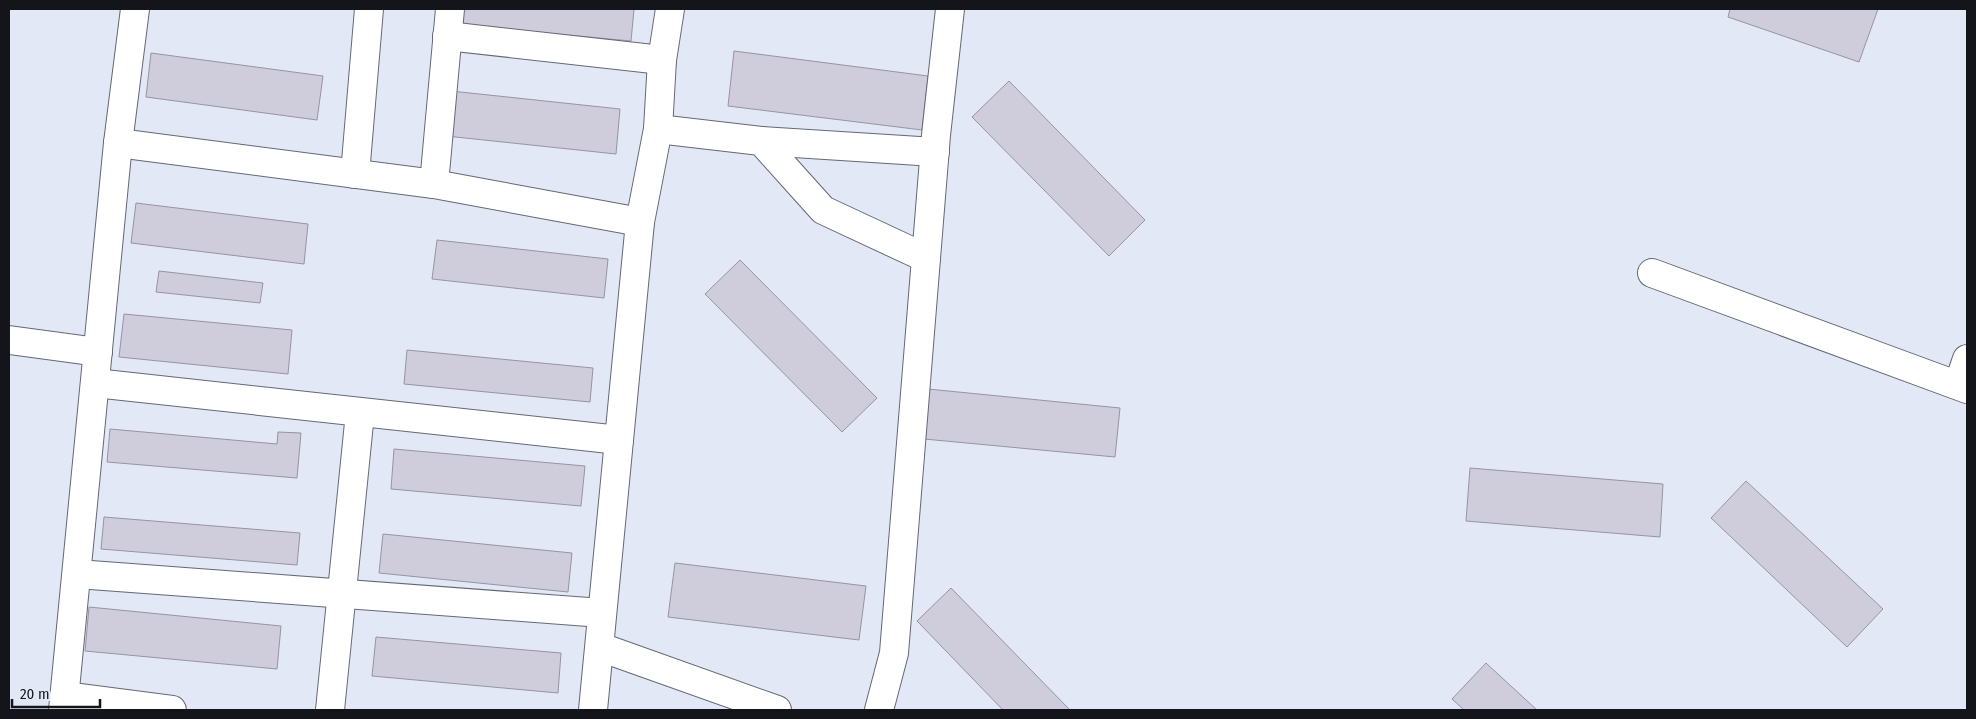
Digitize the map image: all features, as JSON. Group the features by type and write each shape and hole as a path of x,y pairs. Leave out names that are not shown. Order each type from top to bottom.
{"street":[{"path":"135,9 118,143 96,383 63,703 172,710"},
{"path":"355,174 369,9"},
{"path":"434,184 450,9"},
{"path":"592,710 600,647 640,222 658,129 662,60 670,9"},
{"path":"879,710 894,653 935,152 950,9"},
{"path":"447,36 662,60"},
{"path":"658,129 761,141 935,152"},
{"path":"761,141 823,210 926,258"},
{"path":"118,143 434,184 640,222"},
{"path":"1652,273 1962,387 1967,359"},
{"path":"9,340 98,352"},
{"path":"96,383 619,440"},
{"path":"330,710 360,413"},
{"path":"77,574 341,592 602,613"},
{"path":"600,647 777,710"}],"building":[{"path":"461,9 634,9 631,41 460,25"},
{"path":"1730,9 1878,9 1859,62 1728,17"},
{"path":"734,51 928,76 922,130 728,106"},
{"path":"151,53 323,76 317,120 146,97"},
{"path":"1009,81 1145,220 1109,256 972,117"},
{"path":"451,91 620,109 616,154 446,136"},
{"path":"136,203 308,224 304,264 131,243"},
{"path":"437,240 608,259 604,298 432,279"},
{"path":"740,260 877,398 842,432 705,294"},
{"path":"159,271 263,283 260,303 156,292"},
{"path":"124,314 292,330 288,374 119,357"},
{"path":"407,350 593,368 590,402 404,384"},
{"path":"928,389 1120,408 1115,457 924,439"},
{"path":"110,429 277,444 278,432 301,433 297,478 107,462"},
{"path":"394,449 585,466 581,506 391,489"},
{"path":"1470,468 1663,484 1660,537 1466,521"},
{"path":"1746,481 1883,609 1847,647 1711,518"},
{"path":"104,517 300,533 297,565 101,549"},
{"path":"383,534 572,553 568,592 379,573"},
{"path":"675,563 866,586 859,640 668,617"},
{"path":"951,588 1070,710 1003,710 917,621"},
{"path":"89,607 281,626 277,669 85,651"},
{"path":"376,637 561,653 558,693 372,676"},
{"path":"1486,663 1537,710 1464,710 1452,699"}]}
